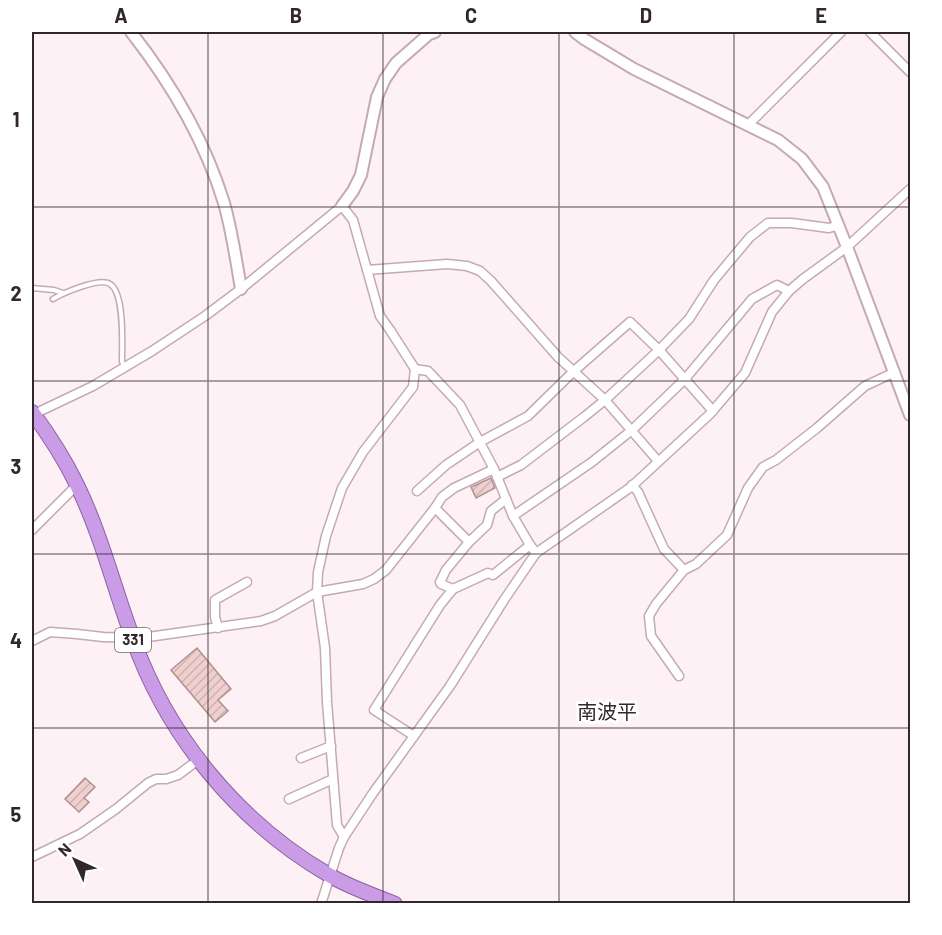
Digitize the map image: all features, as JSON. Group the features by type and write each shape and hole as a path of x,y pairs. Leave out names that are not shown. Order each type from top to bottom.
{"highway":[{"name":"331","path":"32,414 78,485 97,533 132,638 148,676 166,710 198,760 233,800 263,828 292,850 330,875 395,903"}],"street":[{"path":"131,32 156,65 202,144 224,205 241,289"},
{"path":"32,414 124,369 205,316 342,206 361,175 377,97 385,79 396,63 429,34 435,32"},
{"path":"575,32 634,69 778,140 802,159 823,187 895,372 908,395 910,415"},
{"path":"748,125 841,32"},
{"path":"870,32 910,72"},
{"path":"321,903 339,848 345,837 373,793 450,686 536,553 632,485 713,411 746,373 772,312 789,291 847,247 910,189"},
{"path":"342,206 353,220 380,316 415,369 413,387 363,452 342,488 326,536 318,572 317,592 325,648 337,825 345,837"},
{"path":"32,641 50,632 132,638 261,621 275,616 317,592 363,585 386,570 442,497 454,488 521,465 605,400 689,319 714,280 742,245 759,230 768,224 792,223 830,228 839,225"},
{"path":"367,270 447,264 466,266 480,272 491,281 558,357 605,400 658,460"},
{"path":"513,516 592,462 632,430 685,379 752,299 777,285 789,291"},
{"path":"417,491 446,465 480,442 528,416 574,371 630,322 659,350 713,411"},
{"path":"415,369 428,371 460,405 495,473 513,516 536,553"},
{"path":"679,676 651,636 649,616 656,604 684,570 696,564 727,535 748,488 763,467 776,460 817,428 865,387 895,372"},
{"path":"32,530 78,485"},
{"path":"632,485 638,492 664,549 684,570"},
{"path":"453,589 441,584 441,577 469,542 487,525 491,512 506,499"},
{"path":"435,508 469,542"},
{"path":"414,736 374,710 440,604 453,589 488,573 493,575 530,545"},
{"path":"218,628 215,617 215,600 247,582"},
{"path":"301,758 331,746"},
{"path":"32,857 80,834 148,783 156,779 178,776 198,760"},
{"path":"289,799 333,779"}],"lane":[{"path":"53,299 101,282 110,284 115,289 123,320 122,362 124,369"},
{"path":"32,288 54,290 64,294"}],"building":[{"path":"491,478 495,488 476,498 471,487"},
{"path":"197,648 231,689 218,700 228,711 215,722 171,670"},
{"path":"85,778 95,787 84,798 89,802 79,812 65,799"}],"district":[{"name":"南波平","path":"607,712"}]}
